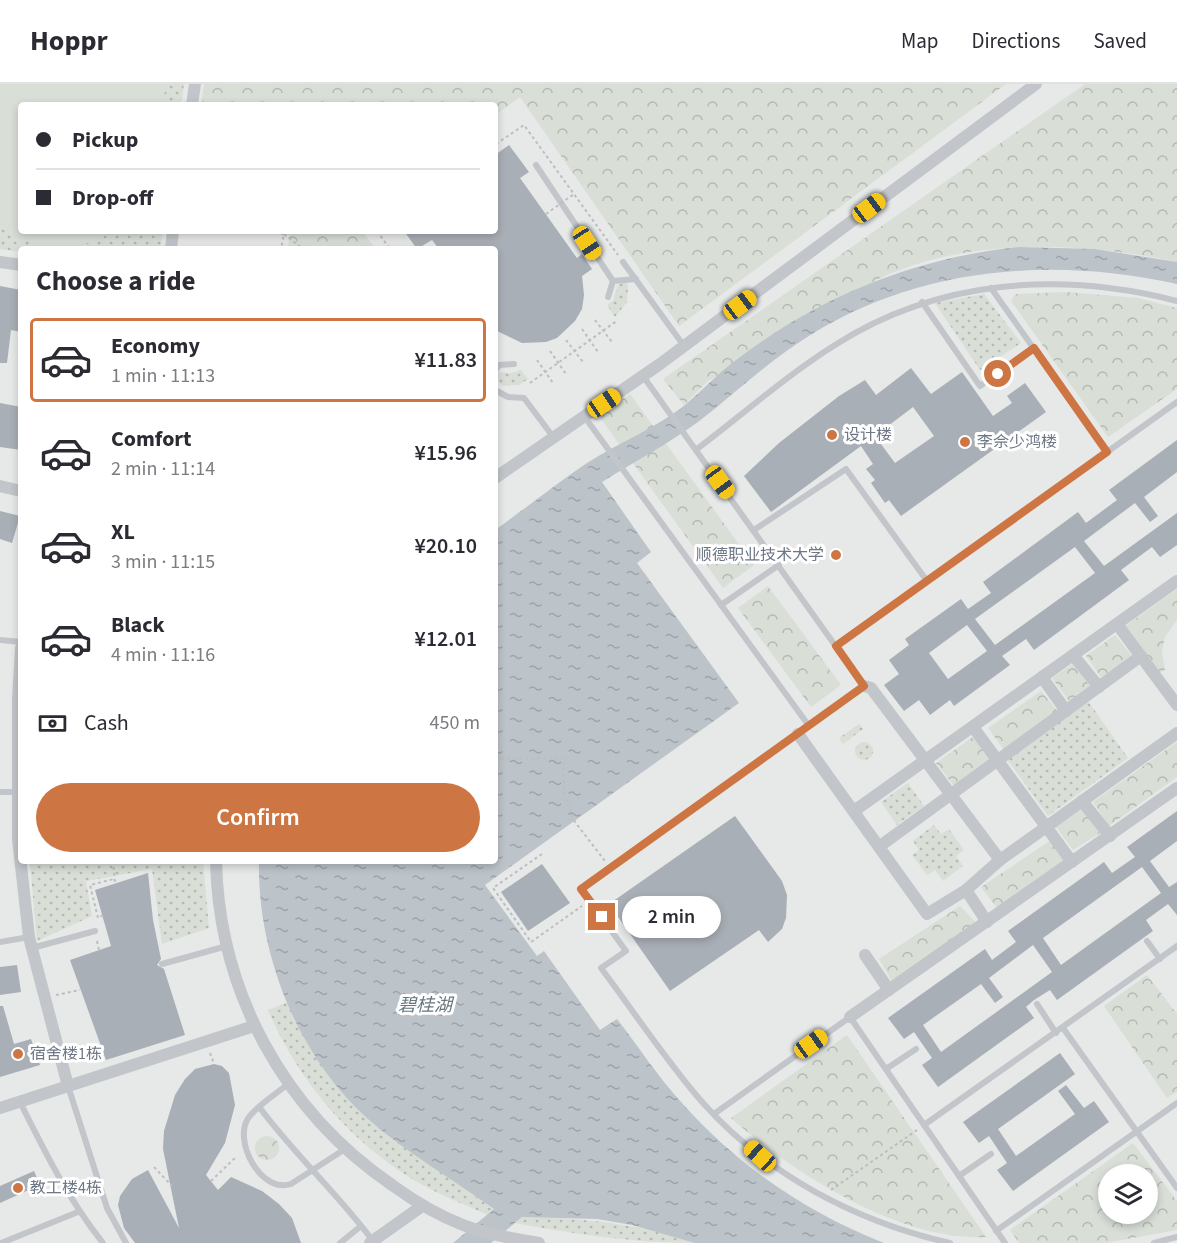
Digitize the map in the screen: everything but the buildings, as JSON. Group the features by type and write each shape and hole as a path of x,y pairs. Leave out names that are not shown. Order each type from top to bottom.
{"street":[{"path":"192,102 195,84"},
{"path":"498,476 643,376 1036,84"},
{"path":"0,262 18,265"},
{"path":"0,486 18,490"},
{"path":"854,811 1177,581"},
{"path":"1117,624 1177,705"},
{"path":"1073,655 1099,687"},
{"path":"880,846 1141,656"},
{"path":"1042,677 1066,711"},
{"path":"864,686 871,688 1000,860"},
{"path":"973,727 1072,862"},
{"path":"798,734 927,914 966,890 1000,860 1177,733"},
{"path":"18,763 16,792 18,824"},
{"path":"850,1017 1177,788"},
{"path":"1082,801 1110,836"},
{"path":"21,864 30,943 68,1086"},
{"path":"216,864 220,909 227,946 246,1011 288,1084 309,1113 345,1149 422,1206 464,1225 507,1238 539,1243"},
{"path":"966,890 987,922"},
{"path":"865,955 889,990"},
{"path":"0,1108 254,1026"},
{"path":"372,1242 422,1206"}],"lane":[{"path":"536,165 613,281"},
{"path":"623,262 684,346"},
{"path":"613,281 636,279"},
{"path":"608,297 613,281"},
{"path":"697,449 833,346 862,328 922,302 991,288 1093,285 1141,292 1177,301"},
{"path":"991,288 1107,452"},
{"path":"922,302 980,386 1034,348"},
{"path":"498,362 514,364"},
{"path":"643,376 864,686 581,889 626,951 601,968 673,1066 714,1114 760,1156 823,1196 881,1224 950,1243"},
{"path":"498,392 508,397 524,398 554,438"},
{"path":"836,646 1177,402"},
{"path":"584,416 809,726"},
{"path":"754,530 846,469 927,581"},
{"path":"722,605 779,565"},
{"path":"0,640 18,642"},
{"path":"0,792 16,792"},
{"path":"0,942 30,943 95,931"},
{"path":"1147,941 1160,959"},
{"path":"162,964 227,946"},
{"path":"924,1125 1177,946"},
{"path":"1037,1004 1056,1033"},
{"path":"714,1114 850,1017 1005,1243"},
{"path":"1064,1028 1177,1188"},
{"path":"886,1069 916,1049"},
{"path":"288,1084 248,1118 244,1130 245,1143 260,1175 274,1186 281,1187 291,1184 345,1149"},
{"path":"68,1086 107,1208 126,1243"},
{"path":"20,1101 55,1174 78,1212 103,1243"},
{"path":"996,1231 1177,1103"},
{"path":"260,1108 312,1171 362,1226 372,1242"},
{"path":"959,1176 991,1154"},
{"path":"1,1243 78,1212"},
{"path":"340,1243 362,1226"},
{"path":"1154,1243 1177,1237"}],"path":[{"path":"498,143 524,124 623,262"},
{"path":"546,214 574,194"},
{"path":"282,246 284,234 299,246"},
{"path":"595,320 612,342"},
{"path":"530,383 618,320"},
{"path":"582,329 598,352"},
{"path":"566,340 583,362"},
{"path":"550,351 566,374"},
{"path":"537,360 553,383"},
{"path":"498,759 563,758 564,795 575,822 610,868"},
{"path":"542,854 493,888 531,942 590,900"},
{"path":"113,864 115,883"},
{"path":"103,915 98,918 90,885 114,879"},
{"path":"45,998 80,990"},
{"path":"823,1196 924,1125"},
{"path":"211,1181 236,1158 245,1143"},
{"path":"154,1167 172,1186"}],"shaded area":[{"name":"顺德职业技术大学","path":"0,84 1177,84 1177,1243 0,1243"}],"green space":[{"path":"0,84 184,84 181,102 18,102 18,234 162,234 160,246 18,246 18,252 0,249"},
{"path":"0,84 166,84 163,102 18,102 18,234 107,234 75,246 48,246 27,241 0,227"},
{"path":"204,84 1006,84 679,326 520,97 498,113 498,102 201,102"},
{"path":"1085,84 1177,84 1177,262 1105,250 1030,247 992,249 919,263 871,283 708,381 684,405 663,379"},
{"path":"290,234 364,234 374,246 288,246"},
{"path":"625,281 628,285 627,302 615,317 607,305 613,301 618,285"},
{"path":"1066,292 1138,298 1177,308 1177,389 1108,437 1011,301 1015,294"},
{"path":"984,294 1021,343 980,370 935,303"},
{"path":"521,370 528,379 519,385 503,386 498,382 498,372 511,373"},
{"path":"630,394 754,565 723,588 599,416"},
{"path":"768,586 841,685 811,707 738,608"},
{"path":"1177,589 1177,620 1165,637 1162,651 1165,670 1158,674 1124,627"},
{"path":"1115,635 1133,657 1101,677 1086,656"},
{"path":"1073,664 1091,687 1069,701 1052,678"},
{"path":"1041,691 1059,713 1004,750 988,728"},
{"path":"1088,701 1128,758 1048,816 1007,759"},
{"path":"859,724 863,729 843,744 839,738"},
{"path":"974,736 991,759 954,786 936,763"},
{"path":"860,742 868,742 873,747 871,758 860,760 855,755 855,747"},
{"path":"1177,742 1177,777 1109,826 1093,802"},
{"path":"908,783 924,806 897,825 881,802"},
{"path":"1082,809 1100,833 1073,850 1056,827"},
{"path":"934,825 941,834 949,829 964,850 956,856 963,866 943,881 935,870 927,875 912,855 919,850 913,841"},
{"path":"1051,840 1065,861 998,909 981,887"},
{"path":"30,864 203,864 209,928 162,944 152,869 86,881 92,916 37,941"},
{"path":"960,906 978,925 893,983 879,959"},
{"path":"1147,975 1177,1014 1177,1092 1167,1098 1104,1006"},
{"path":"288,1002 307,1041 366,1117 395,1141 494,1209 488,1215 409,1177 364,1144 344,1125 293,1059 268,1010"},
{"path":"847,1035 986,1237 953,1236 884,1216 816,1181 756,1139 731,1118"},
{"path":"267,1136 275,1140 279,1148 275,1156 267,1160 259,1156 255,1148 259,1140"},
{"path":"1133,1143 1149,1164 1103,1164"},
{"path":"1098,1168 1098,1224 1158,1224 1158,1176 1177,1201 1177,1230 1105,1243 1019,1243 1010,1230"},
{"path":"522,1217 631,1226 695,1243 605,1237 515,1223"}],"water":[{"name":"碧桂湖","path":"1019,247 1095,249 1177,262 1177,284 1128,275 1079,270 1030,270 981,274 933,284 886,298 841,318 798,343 698,422 602,482 651,552 637,563 739,703 485,885 537,956 544,951 600,1030 617,1019 673,1093 726,1147 750,1167 801,1202 855,1231 884,1243 695,1243 632,1225 597,1219 522,1217 491,1243 453,1243 494,1209 414,1155 368,1119 343,1094 321,1065 302,1034 274,967 265,931 260,896 259,864 498,864 498,528 587,463 674,413 736,360 801,317 835,299 905,271 980,252"}],"place":[{"name":"设计楼","path":"832,435"},
{"name":"李佘少鸿楼","path":"965,442"},
{"name":"顺德职业技术大学","path":"836,555"},
{"name":"宿舍楼1栋","path":"18,1054"},
{"name":"教工楼4栋","path":"18,1188"}],"route":[{"path":"602,917 581,889 864,686 836,646 1107,452 1034,348 998,374"}]}
